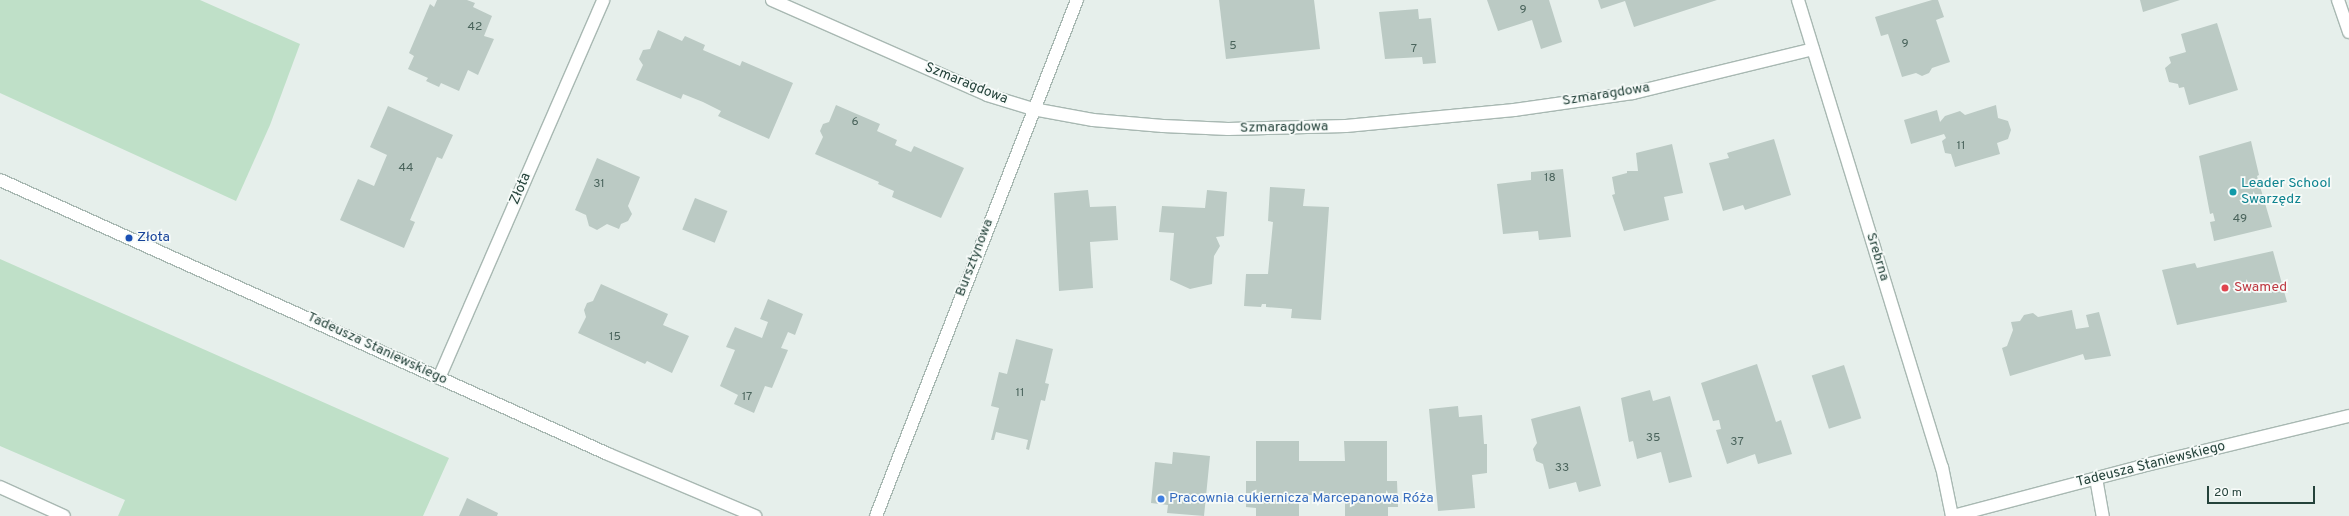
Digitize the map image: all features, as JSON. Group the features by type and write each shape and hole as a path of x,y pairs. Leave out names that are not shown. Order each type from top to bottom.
{"street":[{"name":"Złota","path":"438,378 603,0"},
{"name":"Szmaragdowa","path":"772,0 987,95 1033,109 1093,120 1163,126 1228,129 1346,126 1514,110 1633,93 1813,49"},
{"name":"Bursztynowa","path":"876,516 1033,109 1077,0"},
{"name":"Srebrna","path":"1798,0 1942,467 1952,516"},
{"path":"2338,0 2349,32"},
{"name":"Tadeusza Staniewskiego","path":"0,180 438,378 755,516"},
{"name":"Tadeusza Staniewskiego","path":"1952,516 2096,478 2349,416"},
{"path":"2096,478 2103,516"},
{"path":"0,487 64,516"}],"green space":[{"path":"0,0 200,0 300,44 270,125 236,201 0,93"},
{"path":"0,259 449,458 423,516 118,516 125,500 0,446"}],"building":[{"path":"437,0 467,0 475,3 473,7 492,16 484,36 494,39 478,75 468,70 459,91 441,83 439,87 426,81 428,78 408,69 414,56 409,53 430,4 434,7"},
{"path":"1219,0 1314,0 1320,49 1226,59"},
{"path":"1487,0 1549,0 1562,42 1541,49 1532,20 1498,31"},
{"path":"1598,0 1717,0 1634,27 1625,1 1601,9"},
{"path":"1932,0 1938,0 1944,17 1936,20 1950,62 1932,68 1929,73 1922,76 1916,73 1902,77 1888,34 1881,36 1875,17"},
{"path":"2140,0 2180,0 2143,12"},
{"path":"1418,9 1419,19 1431,18 1436,63 1423,64 1422,57 1385,59 1379,12"},
{"path":"2217,23 2238,90 2189,105 2184,87 2179,88 2178,84 2169,82 2165,68 2171,63 2169,57 2186,52 2181,34"},
{"path":"658,30 682,41 685,36 705,45 703,50 740,66 742,61 793,83 769,139 718,116 721,111 703,102 683,94 681,99 636,80 643,65 639,59 643,50 650,49"},
{"path":"836,105 880,124 877,131 897,140 895,145 911,152 914,146 964,168 941,218 892,197 894,191 878,184 879,182 815,154 823,137 820,131 823,124 829,122"},
{"path":"1996,105 1998,118 2008,121 2011,130 2008,139 1997,143 2000,154 1955,167 1951,154 1945,153 1942,141 1946,138 1944,134 1911,144 1904,120 1937,110 1940,122 1945,116 1960,111 1965,115"},
{"path":"388,106 453,135 442,159 437,157 410,220 415,222 404,248 340,220 358,179 374,186 387,155 370,147"},
{"path":"1774,139 1791,195 1745,210 1743,205 1723,211 1709,163 1729,158 1727,153"},
{"name":"Leader School Swarzędz","path":"2251,141 2259,175 2257,176 2272,227 2214,241 2210,222 2215,221 2213,213 2210,214 2199,156"},
{"path":"1672,144 1683,193 1664,197 1669,220 1624,231 1612,195 1615,194 1612,177 1627,173 1627,171 1638,171 1636,153"},
{"path":"597,158 640,177 628,206 632,214 628,221 621,224 619,229 607,224 597,230 589,226 586,215 575,210"},
{"path":"1563,169 1571,237 1539,240 1538,231 1503,234 1497,184 1531,180 1531,172"},
{"path":"1270,187 1305,189 1303,206 1329,207 1321,320 1291,318 1292,309 1266,307 1266,304 1262,304 1261,307 1244,306 1246,274 1268,274 1273,222 1268,221"},
{"path":"1088,190 1090,207 1116,206 1118,240 1090,242 1093,288 1059,291 1054,193"},
{"path":"1207,190 1227,192 1224,236 1216,237 1220,246 1214,256 1212,284 1190,289 1170,280 1174,233 1159,232 1162,206 1205,208"},
{"path":"695,198 727,211 715,243 682,230"},
{"name":"Swamed","path":"2273,251 2287,302 2177,325 2162,270 2195,263 2197,268"},
{"path":"601,284 668,314 663,325 689,336 672,373 647,361 645,364 578,333 586,317 584,310 587,303 593,301"},
{"path":"768,299 803,314 795,335 788,332 781,348 788,350 772,388 765,386 754,413 734,404 738,395 720,386 735,350 726,347 735,327 762,338 768,322 760,319"},
{"path":"2072,310 2076,329 2089,327 2086,315 2099,312 2111,356 2085,360 2083,354 2010,376 2002,348 2007,346 2013,330 2011,322 2020,321 2024,315 2033,313 2038,317"},
{"path":"1016,339 1053,349 1045,383 1049,384 1045,401 1041,400 1029,450 1026,449 1028,440 996,432 994,440 991,440 999,408 991,406 999,372 1007,374"},
{"path":"1757,364 1776,422 1781,420 1792,454 1758,464 1755,454 1727,464 1716,430 1721,429 1719,420 1713,421 1701,383"},
{"path":"1844,365 1861,418 1829,429 1812,376"},
{"path":"1650,390 1653,401 1670,396 1692,477 1669,483 1661,452 1637,459 1633,441 1629,442 1621,398"},
{"path":"1458,406 1459,417 1482,415 1484,444 1487,444 1487,473 1472,475 1475,508 1438,511 1429,409"},
{"path":"1580,406 1601,486 1579,492 1576,482 1549,489 1543,464 1536,461 1533,449 1537,443 1531,419"},
{"path":"1256,441 1299,441 1299,461 1345,461 1344,441 1387,441 1387,481 1397,481 1398,507 1388,507 1388,516 1345,516 1345,495 1299,495 1299,516 1256,516 1256,508 1246,507 1246,481 1256,481"},
{"path":"1173,452 1210,456 1204,516 1167,513 1168,505 1151,503 1155,462 1172,464"},
{"path":"467,498 498,513 497,516 459,516"}],"place":[{"name":"Leader School Swarzędz","path":"2233,192"},
{"name":"Złota","path":"129,238"},
{"name":"Swamed","path":"2225,288"},
{"name":"Pracownia cukiernicza Marcepanowa Róża","path":"1161,499"}]}
